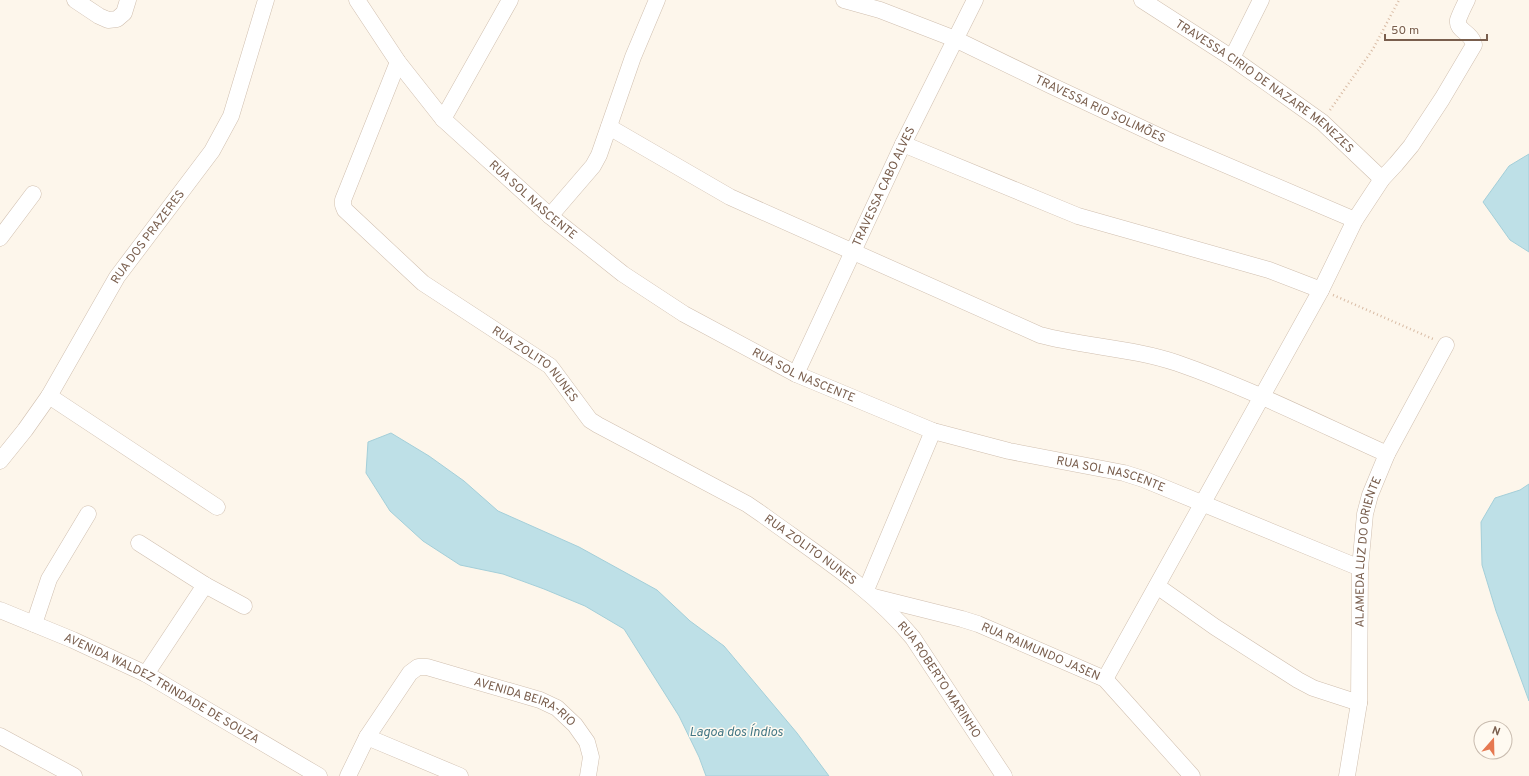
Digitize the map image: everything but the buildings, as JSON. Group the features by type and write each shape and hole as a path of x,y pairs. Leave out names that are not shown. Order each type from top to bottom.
{"street":[{"path":"75,0 99,16 108,20 117,19 124,13 128,0"},
{"name":"RUA DOS PRAZERES","path":"3,452 48,396 117,277 212,151 230,116 266,0"},
{"name":"RUA SOL NASCENTE","path":"357,0 398,62 443,119 550,216 622,274 684,314 796,374 933,431 1009,451 1124,473 1143,479 1203,502 1360,568"},
{"path":"443,119 510,0"},
{"path":"550,216 593,166 599,154 633,57 657,0"},
{"name":"TRAVESSA RIO SOLIMÕES","path":"844,0 880,10 955,39 1165,139 1355,220"},
{"name":"TRAVESSA CABO ALVES","path":"796,374 903,144 975,0"},
{"name":"TRAVESSA CIRIO DE NAZARE MENEZES","path":"1142,0 1232,58 1322,122 1382,178"},
{"path":"1232,58 1261,0"},
{"path":"1105,679 1321,290 1355,220 1382,178 1396,164 1410,146 1442,99 1474,46 1473,40 1460,28 1458,24 1458,19 1467,0"},
{"name":"RUA ZOLITO NUNES","path":"398,62 343,200 345,210 423,283 550,366 590,420 747,504 763,514 870,594"},
{"path":"609,128 730,197 1040,335 1058,340 1111,347 1147,354 1178,363 1262,396 1387,454"},
{"path":"903,144 1078,216 1269,270 1321,290"},
{"path":"0,238 33,194"},
{"name":"ALAMEDA LUZ DO ORIENTE","path":"1347,776 1359,703 1360,568 1365,514 1370,495 1387,454 1446,345"},
{"path":"48,396 217,507"},
{"path":"870,594 933,431"},
{"path":"34,624 49,579 88,514"},
{"path":"139,543 206,585 244,606"},
{"path":"146,674 206,585"},
{"path":"1157,586 1215,627 1298,680 1313,688 1359,703"},
{"name":"RUA RAIMUNDO JASEN","path":"870,594 978,624 1105,679 1192,776"},
{"name":"RUA ROBERTO MARINHO","path":"870,594 900,622 913,638 1004,776"},
{"name":"AVENIDA WALDEZ TRINDADE DE SOUZA","path":"0,610 104,653 146,674 319,776"},
{"name":"AVENIDA BEIRA-RIO","path":"367,737 410,673 418,667 427,667 540,700 557,708 575,725 587,742 591,757 588,776"},
{"path":"0,736 74,776"},
{"path":"348,776 367,737 460,776"}],"path":[{"path":"1322,122 1373,49 1399,0"},
{"path":"1321,290 1446,345"}],"water":[{"path":"1529,154 1529,252 1510,240 1483,202 1509,166"},
{"name":"Lagoa dos Índios","path":"391,433 429,456 464,481 498,511 579,547 657,590 690,621 724,646 797,733 829,776 706,776 699,757 679,716 624,629 585,606 544,589 503,574 460,565 423,541 390,511 366,473 368,442"},
{"path":"1529,484 1529,701 1496,611 1482,565 1481,522 1495,498 1520,490"}]}
